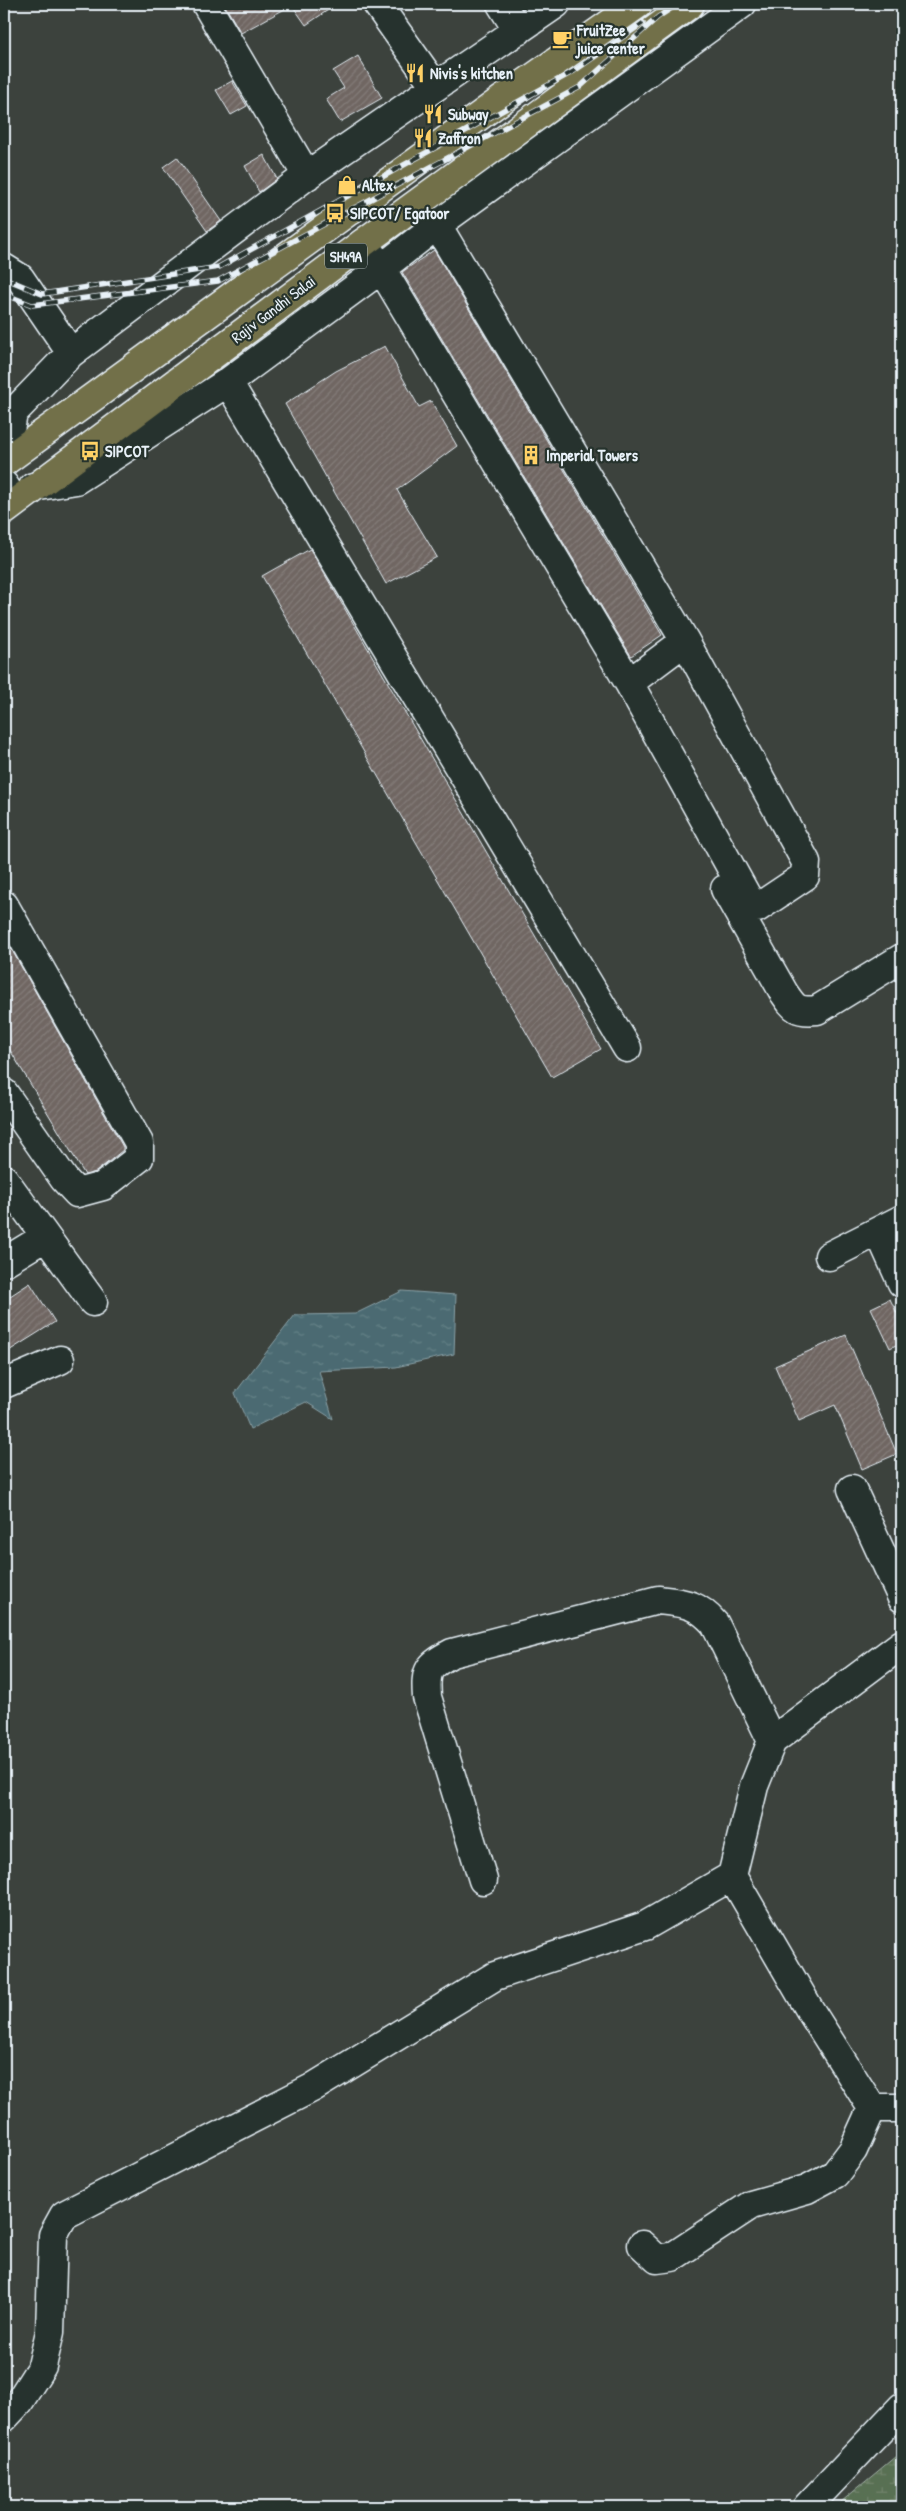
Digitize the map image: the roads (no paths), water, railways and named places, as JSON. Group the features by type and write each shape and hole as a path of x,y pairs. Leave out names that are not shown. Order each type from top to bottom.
{"main road":[{"name":"Rajiv Gandhi Salai","path":"11,484 500,101 638,4"},
{"name":"Rajiv Gandhi Salai","path":"11,484 358,246 690,4"}],"street":[{"path":"206,4 307,176"},
{"path":"377,4 435,86"},
{"path":"501,4 518,31"},
{"path":"556,4 307,176 71,353 13,413 11,484 76,480 228,382 377,272 436,225 742,4"},
{"path":"358,246 377,272 628,683 750,902 757,908 805,876 806,862 685,642 436,225"},
{"path":"4,268 20,278 71,353"},
{"path":"377,272 794,1007 802,1011 817,1010 902,958"},
{"path":"228,382 627,1048"},
{"path":"628,683 685,642"},
{"path":"4,905 139,1143 139,1158 103,1186 77,1193 64,1179 4,1093"},
{"path":"4,1179 44,1237 93,1302"},
{"path":"829,1256 891,1225 902,1283"},
{"path":"4,1262 44,1237"},
{"path":"4,1384 60,1360"},
{"path":"852,1489 902,1598"},
{"path":"482,1880 426,1697 426,1676 435,1662 452,1653 658,1600 686,1603 703,1610 715,1624 772,1741"},
{"path":"872,2108 810,2010 732,1876 754,1786 772,1741 902,1644"},
{"path":"4,2418 18,2402 42,2366 50,2332 53,2234 64,2215 312,2088 495,1976 644,1926 732,1876"},
{"path":"872,2108 902,2108"},
{"path":"642,2245 657,2260 672,2257 751,2205 807,2189 835,2174 853,2150 872,2108"},
{"path":"807,2507 902,2407"}],"water":[{"path":"402,1291 456,1295 454,1354 396,1367 319,1371 333,1419 306,1402 250,1429 235,1393 295,1315 355,1314"}],"railway":[{"path":"4,294 32,305 218,281 580,87 658,17 678,4"},
{"path":"4,278 42,294 219,267 574,71 643,23"}],"place":[{"name":"FruitZee juice center","path":"562,39"},
{"name":"Nivis's kitchen","path":"415,73"},
{"name":"Subway","path":"433,114"},
{"name":"Zaffron","path":"423,138"},
{"name":"Altex","path":"347,185"},
{"name":"SIPCOT/ Egatoor","path":"335,213"},
{"name":"SIPCOT","path":"90,451"},
{"name":"Imperial Towers","path":"531,455"}]}
